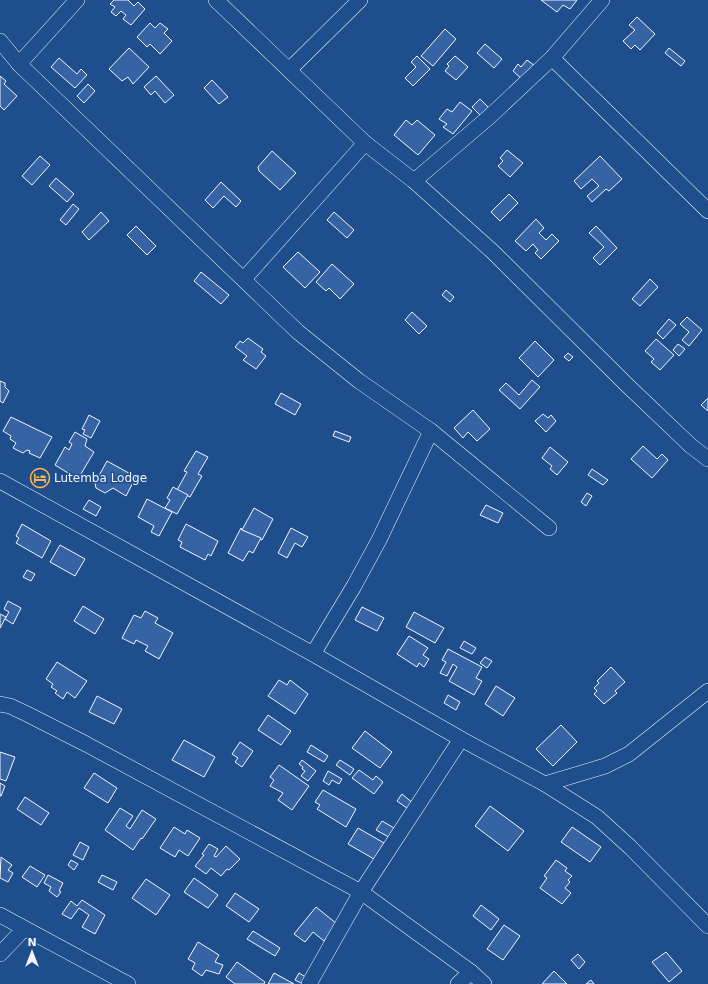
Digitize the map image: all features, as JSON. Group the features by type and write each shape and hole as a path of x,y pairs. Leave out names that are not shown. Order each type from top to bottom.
{"street":[{"path":"19,64 77,0"},
{"path":"216,0 365,143 414,181 493,252 632,390 691,446 708,459"},
{"path":"289,70 360,0"},
{"path":"414,181 488,118 552,58 602,0"},
{"path":"0,41 19,64 298,332 359,381 430,431 549,528"},
{"path":"552,58 708,211"},
{"path":"244,279 365,143"},
{"path":"313,654 354,586 379,540 430,431"},
{"path":"0,482 313,654 461,739 545,784 597,817 630,847 708,926"},
{"path":"545,784 605,766 629,754 708,691"},
{"path":"0,704 10,706 86,744 361,892 471,972 484,984"},
{"path":"309,984 361,892 461,739"},
{"path":"0,915 128,984"},
{"path":"0,954 24,929"},
{"path":"458,984 471,972"}],"building":[{"path":"114,0 128,0 134,6 138,2 145,9 131,25 123,19 126,15 121,11 116,16 111,12 115,7 110,4"},
{"path":"541,0 577,0 570,9 563,5 557,12"},
{"path":"637,17 655,34 640,50 635,45 631,49 623,41 635,30 629,25"},
{"path":"150,23 155,28 160,23 168,29 164,33 172,41 160,54 150,44 147,47 137,37"},
{"path":"445,29 456,39 433,66 421,56"},
{"path":"485,44 502,59 494,68 477,53"},
{"path":"129,48 149,67 133,84 128,77 122,81 109,69"},
{"path":"669,48 685,61 681,66 665,53"},
{"path":"417,56 430,69 413,86 405,78 416,67 411,62"},
{"path":"455,56 468,67 456,80 445,71 449,66 447,64"},
{"path":"59,58 77,74 81,69 87,75 75,88 51,67"},
{"path":"527,60 535,66 523,80 513,71 518,64 521,67"},
{"path":"0,76 6,81 4,84 17,96 4,110 0,106"},
{"path":"156,76 174,95 165,103 155,91 151,95 144,87"},
{"path":"212,80 228,97 219,104 204,88"},
{"path":"88,84 95,91 84,103 77,96"},
{"path":"480,99 489,108 481,116 472,107"},
{"path":"460,102 472,111 453,134 443,127 447,124 439,119 447,109 452,112"},
{"path":"406,120 412,125 417,120 435,135 418,155 394,135"},
{"path":"507,150 523,163 510,177 498,166 503,161 500,158"},
{"path":"272,151 296,173 280,190 259,171 258,167"},
{"path":"40,156 50,165 32,185 22,176"},
{"path":"600,156 622,179 609,191 606,189 592,202 587,196 599,186 592,179 581,189 574,181"},
{"path":"56,178 74,194 67,202 49,186"},
{"path":"221,182 241,201 236,207 224,196 213,208 205,200"},
{"path":"509,194 518,203 500,221 491,212"},
{"path":"73,204 79,209 66,225 60,220"},
{"path":"101,212 109,221 89,240 82,232"},
{"path":"334,212 354,230 347,238 327,220"},
{"path":"536,219 544,228 539,233 546,240 552,234 559,241 541,259 535,253 538,250 533,244 526,251 515,241"},
{"path":"136,226 156,246 147,255 127,235"},
{"path":"596,226 617,248 600,265 593,258 604,247 589,233"},
{"path":"298,252 320,272 305,288 283,267"},
{"path":"332,264 354,284 340,299 329,288 326,291 316,282"},
{"path":"201,272 229,295 221,304 194,281"},
{"path":"650,279 658,287 640,306 632,299"},
{"path":"446,290 454,297 450,302 442,295"},
{"path":"412,312 427,326 419,334 405,320"},
{"path":"687,317 702,330 689,346 682,340 689,332 680,324"},
{"path":"669,319 676,325 663,339 657,333"},
{"path":"248,338 263,349 261,352 266,356 256,369 243,360 247,356 235,347 240,341 243,343"},
{"path":"656,339 674,355 660,370 651,362 654,359 645,351"},
{"path":"535,341 554,360 538,377 519,358"},
{"path":"678,344 685,349 679,356 673,350"},
{"path":"568,353 573,357 569,361 564,357"},
{"path":"532,380 540,387 520,409 499,390 506,383 519,395"},
{"path":"0,381 5,383 5,387 9,391 3,403 0,401"},
{"path":"281,393 301,404 295,415 275,404"},
{"path":"708,398 708,411 701,405"},
{"path":"473,410 490,429 477,441 468,432 463,438 454,428"},
{"path":"543,414 548,418 551,415 556,421 546,432 535,421"},
{"path":"89,415 100,421 91,438 83,434 85,430 82,429"},
{"path":"11,417 52,437 40,458 29,453 30,451 27,450 23,453 13,448 16,443 10,439 11,436 3,431"},
{"path":"335,431 351,437 349,442 333,436"},
{"path":"75,432 87,439 85,446 94,452 78,479 55,465 65,447 69,450 72,444 69,442"},
{"path":"643,446 657,459 662,454 668,460 652,478 631,459"},
{"path":"550,447 568,462 557,475 550,469 552,466 542,458"},
{"path":"196,451 208,457 198,474 202,476 190,497 177,490 187,472 184,471"},
{"path":"107,461 136,477 126,496 113,488 105,493 96,488 95,483"},
{"path":"592,469 608,480 603,485 588,475"},
{"path":"173,487 188,495 177,514 165,508 170,500 167,498"},
{"path":"587,493 592,496 586,506 581,502"},
{"path":"147,499 172,512 159,536 151,532 154,526 138,517"},
{"path":"89,500 101,507 96,516 83,509"},
{"path":"486,505 503,513 498,523 480,515"},
{"path":"254,508 273,519 262,540 242,530"},
{"path":"22,524 51,541 42,558 16,543 19,538 16,536"},
{"path":"186,524 218,541 211,556 208,554 205,560 180,547 182,542 178,540"},
{"path":"241,528 242,530 261,538 253,553 249,551 243,561 228,553"},
{"path":"291,528 308,537 302,547 295,543 287,558 278,553"},
{"path":"60,545 85,559 75,576 50,562"},
{"path":"27,570 35,574 31,581 23,577"},
{"path":"8,601 21,608 13,624 5,619 9,612 4,609"},
{"path":"83,606 104,619 95,634 74,621"},
{"path":"362,607 384,618 377,631 355,620"},
{"path":"145,611 158,618 155,623 173,633 159,659 145,651 148,646 136,640 134,644 122,638 134,615 141,618"},
{"path":"414,612 444,628 435,643 406,627"},
{"path":"0,614 6,617 0,628"},
{"path":"409,636 428,648 423,655 429,659 424,667 419,663 417,667 397,654"},
{"path":"464,641 476,648 472,654 460,648"},
{"path":"448,649 482,667 476,678 482,681 474,695 449,681 457,667 453,664 447,676 440,673 446,662 442,660"},
{"path":"485,657 492,661 487,668 480,663"},
{"path":"57,662 87,681 75,698 67,692 63,699 55,693 57,691 51,687 53,684 46,679"},
{"path":"611,667 625,682 615,691 617,693 604,704 594,694 597,691 594,688 599,683 597,681"},
{"path":"279,680 287,685 290,680 308,694 295,714 268,696"},
{"path":"496,686 515,698 503,716 485,704"},
{"path":"448,695 460,702 456,710 444,703"},
{"path":"97,696 122,709 114,724 89,712"},
{"path":"268,715 291,731 281,745 258,730"},
{"path":"561,725 577,742 553,766 536,749"},
{"path":"365,731 392,752 380,768 352,748"},
{"path":"184,740 215,757 204,777 172,760"},
{"path":"240,742 253,751 242,767 235,762 238,758 232,754"},
{"path":"311,745 328,756 324,762 307,752"},
{"path":"0,752 15,757 6,781 0,779"},
{"path":"302,760 316,771 308,781 301,776 305,771 299,764"},
{"path":"340,760 354,769 350,775 336,765"},
{"path":"279,765 309,786 292,810 278,800 283,793 270,786 274,780 270,777"},
{"path":"359,770 373,780 376,776 383,782 374,794 352,778"},
{"path":"328,771 342,779 339,784 332,780 329,785 323,781"},
{"path":"94,773 117,788 108,803 84,788"},
{"path":"0,783 5,786 1,796 0,796"},
{"path":"323,790 356,809 346,827 317,809 320,805 315,802"},
{"path":"402,794 415,805 411,811 397,801"},
{"path":"25,797 49,813 41,825 17,809"},
{"path":"490,806 524,831 508,851 475,826"},
{"path":"120,808 133,816 126,826 130,829 142,810 156,819 133,850 105,830"},
{"path":"382,821 401,832 396,841 376,830"},
{"path":"174,827 185,834 187,830 200,838 188,856 179,850 175,857 160,848"},
{"path":"572,827 601,847 590,862 561,842"},
{"path":"358,828 384,843 374,859 348,844"},
{"path":"80,842 89,847 83,860 73,855"},
{"path":"209,844 218,849 214,856 216,857 226,846 240,859 229,870 227,869 221,876 211,868 206,874 195,866 204,855 202,854"},
{"path":"1,857 12,865 8,870 13,873 8,882 0,878"},
{"path":"71,860 78,864 74,870 68,865"},
{"path":"556,860 567,868 565,871 572,876 568,880 570,882 565,888 571,893 562,904 540,888 547,878 544,876"},
{"path":"30,866 45,875 37,887 22,877"},
{"path":"48,875 63,883 59,891 61,892 57,897 49,891 51,887 44,883"},
{"path":"102,875 117,882 113,890 98,882"},
{"path":"194,878 218,895 208,908 184,892"},
{"path":"146,879 170,895 156,915 132,898"},
{"path":"235,893 259,909 249,922 226,906"},
{"path":"82,900 105,915 95,934 82,927 89,915 79,908 71,919 62,914 71,901 77,906"},
{"path":"481,905 499,919 491,930 473,916"},
{"path":"316,907 337,924 324,941 313,932 305,942 294,934"},
{"path":"504,925 520,936 503,960 487,949"},
{"path":"253,931 280,948 275,956 247,939"},
{"path":"198,942 219,955 215,962 223,965 219,974 206,970 202,976 192,969 195,963 188,959"},
{"path":"666,952 682,971 669,982 652,962"},
{"path":"578,954 585,962 579,969 571,960"},
{"path":"237,962 265,982 264,984 235,984 226,977"},
{"path":"554,971 567,984 542,984"},
{"path":"274,973 294,984 268,984"},
{"path":"299,973 309,979 303,984 295,980"},
{"path":"591,980 594,984 586,984"}],"place":[{"name":"Lutemba Lodge","path":"40,478"}]}
